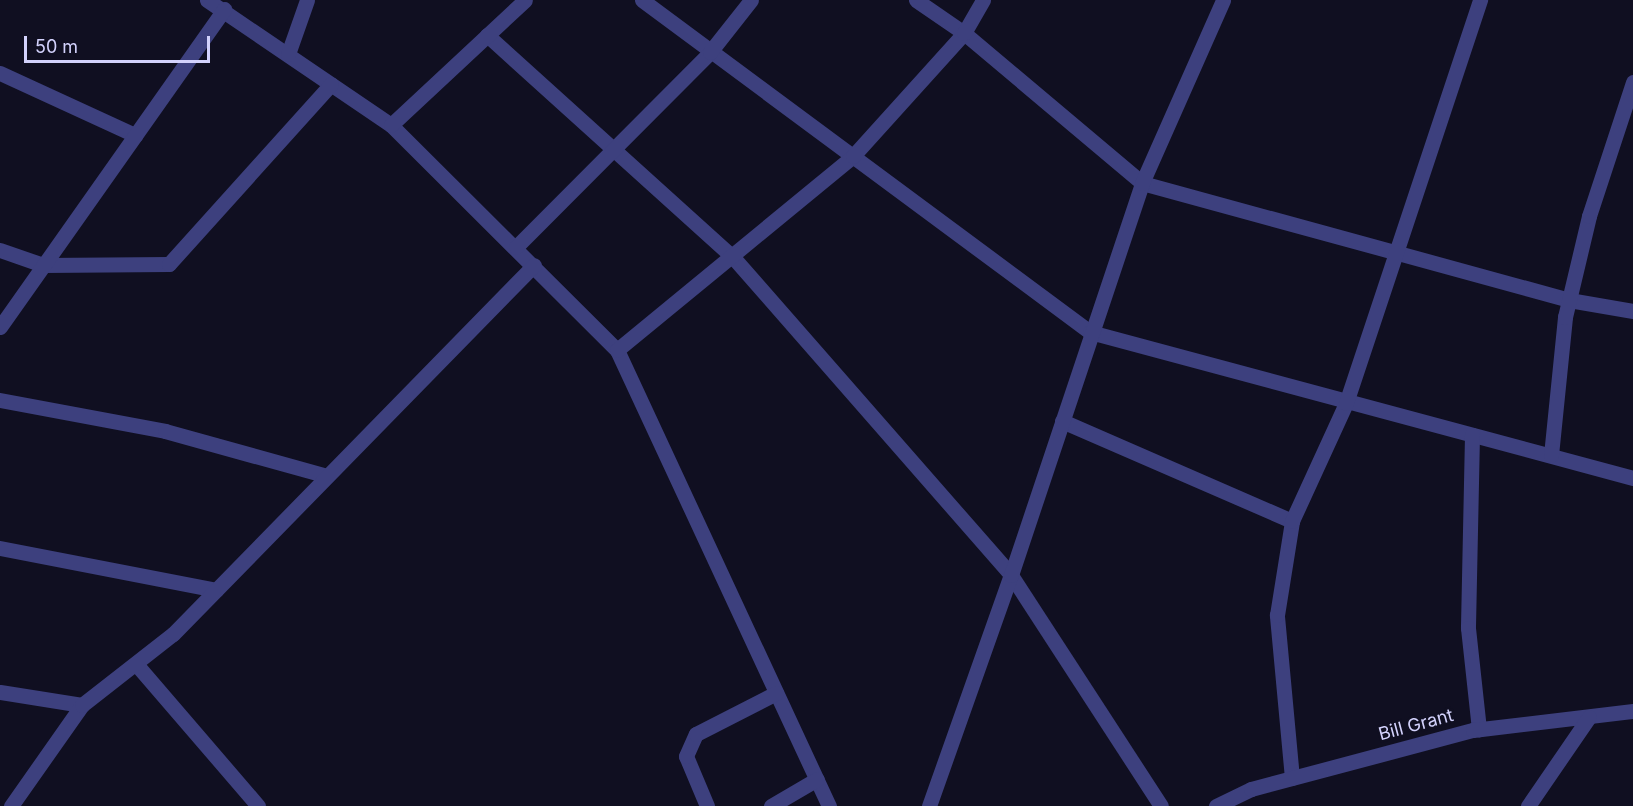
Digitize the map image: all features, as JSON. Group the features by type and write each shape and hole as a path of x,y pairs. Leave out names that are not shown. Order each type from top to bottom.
{"street":[{"path":"207,0 224,9 391,125 617,350 829,806"},
{"path":"288,54 307,0"},
{"path":"391,125 525,0"},
{"path":"642,0 1090,332 1346,404 1633,478"},
{"path":"516,247 710,52 751,0"},
{"path":"916,0 964,33 1142,183 1396,250 1569,300 1633,311"},
{"path":"617,350 854,156 964,33 983,0"},
{"path":"929,806 1011,575 1090,332 1142,183 1223,0"},
{"path":"1292,778 1277,615 1292,521 1346,404 1480,0"},
{"path":"0,327 224,9"},
{"path":"487,35 732,256 1011,575 1161,806"},
{"path":"0,73 135,135"},
{"path":"1551,455 1569,300 1589,216 1633,82"},
{"path":"0,250 43,266 169,264 331,84"},
{"path":"11,806 82,705 136,664 216,591 534,265"},
{"path":"0,400 165,431 327,476"},
{"path":"1062,421 1292,521"},
{"path":"1472,435 1468,628 1479,729"},
{"path":"0,548 216,591"},
{"path":"136,664 258,806"},
{"path":"0,692 82,705"},
{"path":"707,806 686,756 696,734 776,693"},
{"name":"Bill Grant","path":"1216,806 1251,789 1479,729 1633,711"},
{"path":"1528,806 1588,717"},
{"path":"771,806 817,780"}]}
